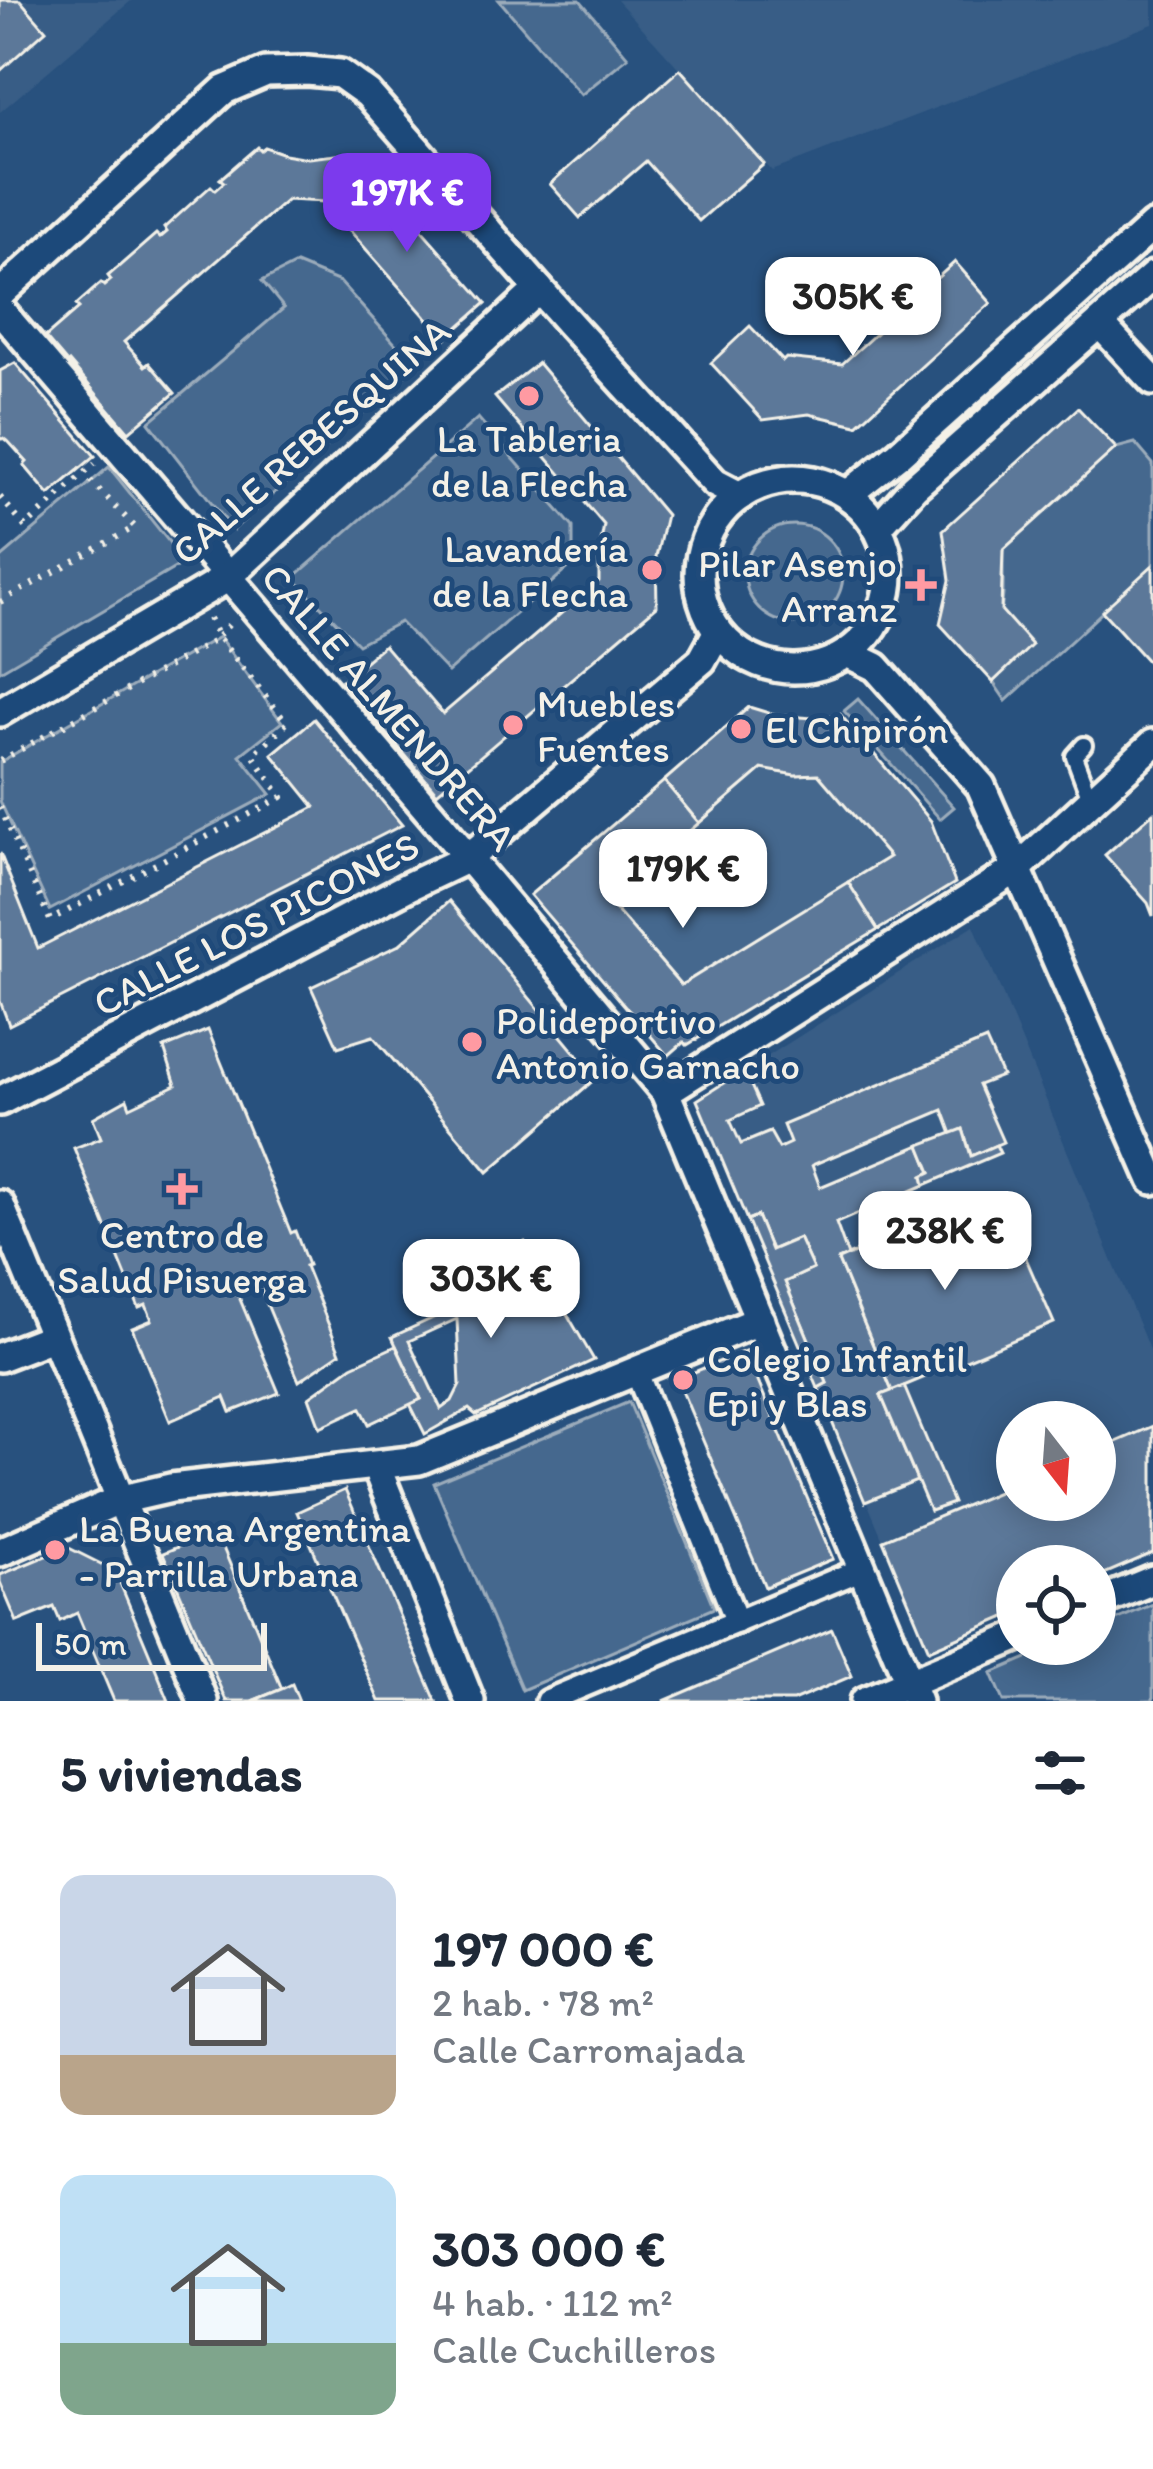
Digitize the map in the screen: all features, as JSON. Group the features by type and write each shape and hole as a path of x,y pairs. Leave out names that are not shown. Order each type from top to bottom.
{"street":[{"path":"0,294 224,90 266,72 340,74 368,94 725,497"},
{"path":"847,495 1153,226"},
{"path":"877,528 914,487 1153,276"},
{"name":"CALLE REBESQUINA","path":"0,712 227,578 539,289"},
{"name":"CALLE ALMENDRERA","path":"0,310 665,1092 913,1692"},
{"path":"1100,324 1153,381"},
{"path":"781,480 807,480 847,495 877,528 886,549 887,593 880,614 857,644 812,667 772,667 745,656 726,640 701,598 698,576 707,534 725,497 781,480"},
{"name":"CALLE LOS PICONES","path":"0,1101 468,858 726,640"},
{"path":"857,644 981,786 1153,1180"},
{"path":"665,1092 1018,868 1153,744"},
{"path":"0,1205 203,1701"},
{"path":"0,1552 119,1500 171,1488 419,1460 760,1320"},
{"path":"0,1357 52,1337"},
{"path":"636,1370 737,1622"},
{"path":"376,1466 470,1701"},
{"path":"547,1701 862,1569"},
{"path":"1116,1595 1153,1580"},
{"path":"865,1701 913,1692 996,1648"}],"lane":[{"path":"1084,745 1074,756 1091,801"}],"path":[{"path":"0,497 25,527 105,455"},
{"path":"0,602 135,527 84,474"},
{"path":"0,761 218,637 286,724 253,755 282,797 50,920 0,807"}],"shaded area":[{"path":"0,0 132,0 0,112"},
{"path":"499,0 580,0 628,57 581,95"},
{"path":"617,0 1153,0 1153,24 772,171"},
{"path":"296,264 340,282 415,366 233,530 149,422 284,308 262,281"},
{"path":"478,418 573,527 573,564 448,672 400,622 358,644 293,578"},
{"path":"1135,443 1153,464 1153,565 1006,701 993,682 1003,550 1116,448"},
{"path":"109,467 185,562 0,671 0,559"},
{"path":"794,525 813,529 828,540 839,555 843,574 839,593 828,608 813,619 794,623 775,619 760,608 749,593 745,574 749,555 760,540 775,529"},
{"path":"219,637 282,722 240,755 271,794 50,910 0,801 0,762"},
{"path":"858,699 954,807 940,819 844,711"},
{"path":"762,769 818,774 889,857 681,985 608,901"},
{"path":"974,925 1153,1359 1153,1553 1116,1569 1116,1545 996,1545 996,1621 929,1650 699,1100"},
{"path":"629,1402 714,1608 522,1690 434,1483"},
{"path":"1153,1604 1153,1701 1004,1701 992,1673 1011,1665 1116,1665 1116,1620"}],"building":[{"path":"0,0 20,0 46,30 0,71"},
{"path":"680,69 764,164 699,221 646,161 580,218 550,184"},
{"path":"257,147 308,158 362,154 374,168 329,207 325,202 287,200 124,342 175,393 129,432 69,362 65,366 42,340 156,234 160,238 167,232 164,228 211,186 215,190 224,182 220,179"},
{"path":"370,171 486,303 445,339 329,207"},
{"path":"955,262 991,303 857,425 809,414 763,420 711,363 750,326 783,361 842,364"},
{"path":"15,363 95,456 49,495 24,465 27,462 8,441 0,440 0,371"},
{"path":"538,363 666,515 656,557 657,606 437,793 342,680 384,645 443,714 599,581 604,525 495,397"},
{"path":"1078,408 1116,448 1003,550 1001,610 1032,645 993,682 940,624 950,580 943,530"},
{"path":"1153,565 1153,661 1150,664 1102,611"},
{"path":"749,707 813,718 840,714 931,821 955,883 878,930 848,882 889,857 818,774 762,769 699,823 664,781"},
{"path":"314,719 402,825 9,1025 0,1001 0,853 38,948 315,807 272,754"},
{"path":"664,781 699,823 608,901 681,985 848,882 878,930 687,1045 684,1042 668,1056 530,895"},
{"path":"1153,813 1153,916 1148,903 1105,855"},
{"name":"Polideportivo Antonio Garnacho","path":"449,901 596,1078 488,1172 373,1036 338,1047 311,987 399,945"},
{"name":"Centro de Salud Pisuerga","path":"208,1030 291,1233 295,1231 340,1353 299,1381 258,1283 237,1292 279,1393 231,1412 225,1397 170,1421 132,1328 152,1320 146,1305 139,1308 74,1148 101,1138 93,1118 127,1099 130,1107 176,1085 164,1048"},
{"path":"986,1040 1002,1076 978,1085 1003,1142 971,1156 963,1129 952,1134 943,1110 812,1165 820,1187 920,1145 931,1172 923,1176 925,1185 836,1223 848,1256 838,1260 892,1391 881,1395 917,1481 865,1502 818,1388 827,1383 785,1282 813,1269 799,1238 771,1250 757,1216 747,1220 697,1100 744,1070 760,1106 730,1120 741,1144 770,1132 779,1148 790,1143 783,1125"},
{"path":"963,1129 971,1156 996,1145 1000,1153 925,1185 923,1176 931,1172 920,1145"},
{"path":"1001,1201 1054,1323 892,1391 838,1260 960,1208 968,1227 975,1223 971,1214"},
{"path":"757,1216 771,1250 799,1238 813,1269 785,1282 827,1383 818,1388 747,1220"},
{"path":"525,1242 594,1360 476,1415 469,1409 425,1434 410,1404 421,1399 392,1337 470,1301 476,1290 464,1254 492,1259 494,1252","holes":["457,1319 460,1385 452,1401 441,1409 409,1341"]},
{"path":"396,1346 421,1399 369,1424 361,1408 320,1427 309,1397 352,1366"},
{"path":"745,1351 833,1559 765,1587 677,1379"},
{"path":"904,1386 953,1503 930,1511 881,1395"},
{"path":"1153,1426 1153,1553 1116,1569 1116,1545 996,1545 996,1621 929,1650 883,1540 996,1493 996,1521 1116,1521 1116,1442"},
{"path":"345,1490 436,1701 379,1701 297,1512"},
{"path":"216,1531 282,1689 252,1701 226,1701 163,1553"},
{"path":"67,1547 115,1571 169,1701 114,1701 77,1613 60,1621 54,1607 17,1622 0,1575"},
{"path":"832,1629 852,1676 793,1701 664,1701"},
{"path":"292,1684 299,1701 252,1701 282,1689"}],"place":[{"name":"La Tableria de la Flecha","path":"529,396"},
{"name":"Lavandería de la Flecha","path":"652,570"},
{"name":"Pilar Asenjo Arranz","path":"921,585"},
{"name":"Muebles Fuentes","path":"513,725"},
{"name":"El Chipirón","path":"741,729"},
{"name":"Polideportivo Antonio Garnacho","path":"472,1042"},
{"name":"Centro de Salud Pisuerga","path":"182,1189"},
{"name":"Colegio Infantil Epi y Blas","path":"683,1380"},
{"name":"La Buena Argentina - Parrilla Urbana","path":"55,1550"}]}
